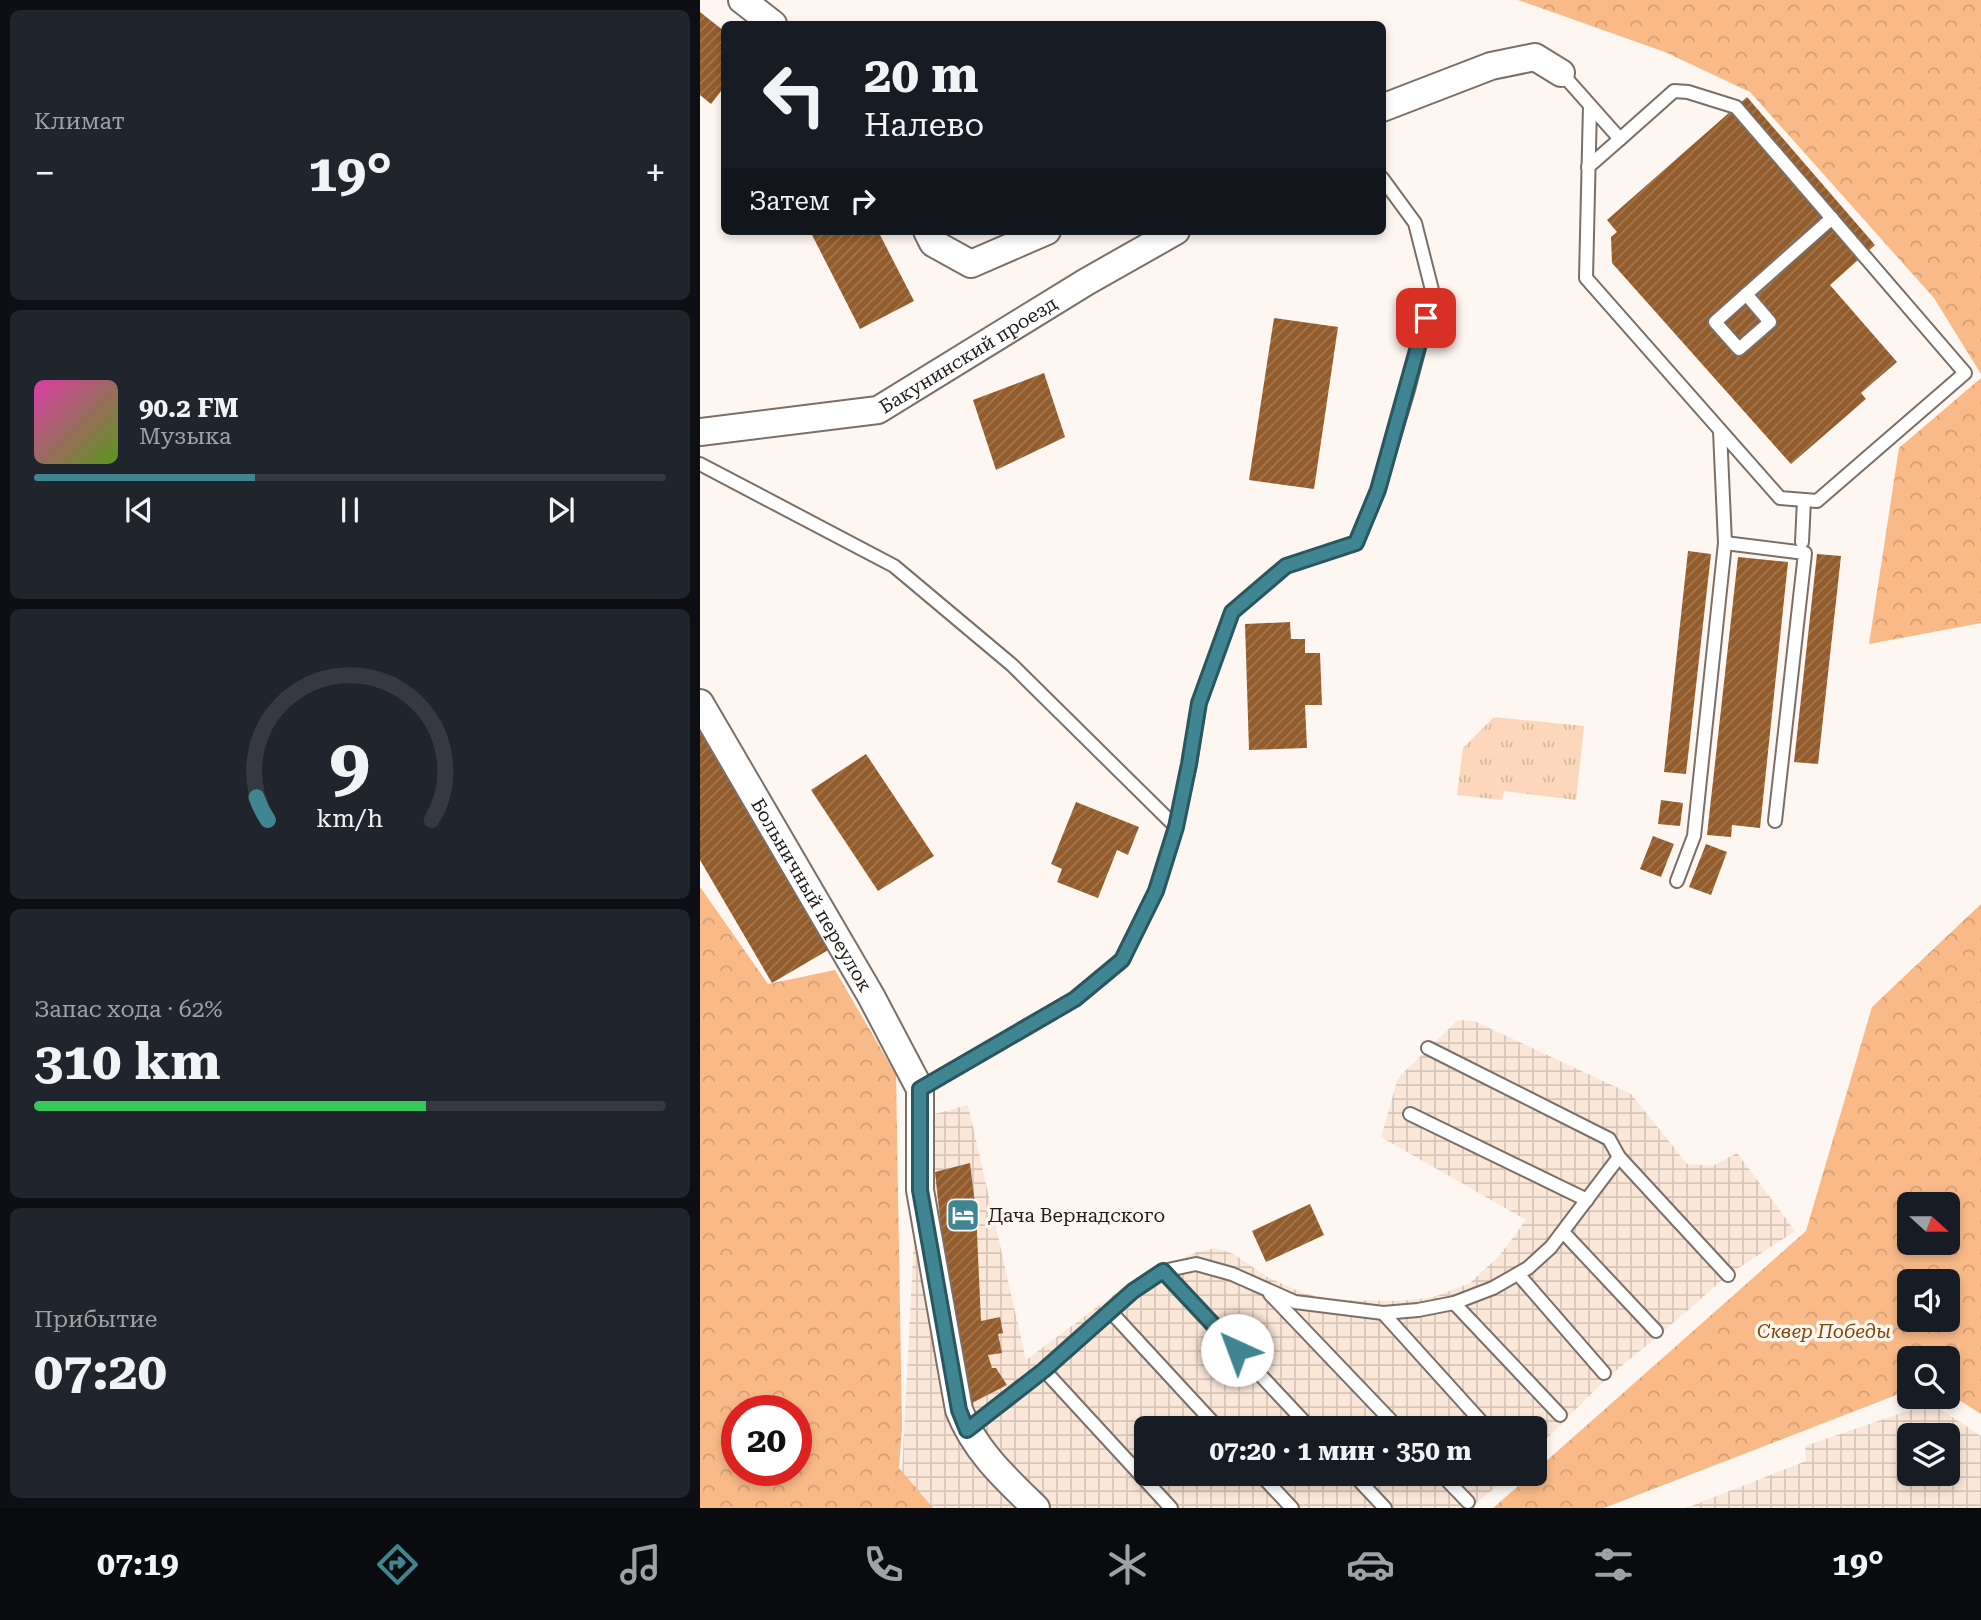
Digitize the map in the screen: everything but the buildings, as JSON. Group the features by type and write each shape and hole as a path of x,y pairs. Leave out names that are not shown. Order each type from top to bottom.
{"street":[{"path":"742,0 769,21"},
{"path":"1386,106 1491,66 1535,57 1563,75"},
{"path":"929,235 933,243 971,264 1038,235"},
{"name":"Бакунинский проезд","path":"700,432 878,410 1086,282 1139,239 1158,235"},
{"name":"Больничный переулок","path":"700,703 871,996 920,1089"},
{"path":"920,1089 920,1190 959,1410 967,1430 986,1459 1035,1508"}],"lane":[{"path":"1563,75 1620,139"},
{"path":"1588,167 1674,91 1688,92 1736,107 1965,373 1817,501 1780,498 1586,278 1588,167 1590,105"},
{"path":"920,1089 1075,999 1122,960 1156,891 1176,827 1199,703 1232,612 1286,566 1356,543 1378,490 1433,294 1415,223 1386,183"},
{"path":"1746,294 1770,322 1739,349 1715,322 1746,294 1832,218"},
{"path":"1677,881 1694,836 1725,543 1720,431"},
{"path":"700,464 894,566 1012,665 1176,827"},
{"path":"1802,542 1804,500"},
{"path":"1725,543 1805,553 1775,821"},
{"path":"1428,1048 1609,1139 1619,1157 1728,1275"},
{"path":"1410,1115 1587,1200"},
{"path":"967,1430 1044,1370 1133,1291 1163,1271 1196,1264 1232,1274 1295,1302 1383,1313 1454,1303 1493,1288 1528,1268 1551,1247 1619,1157"},
{"path":"1563,1232 1656,1331"},
{"path":"1163,1271 1299,1416"},
{"path":"1518,1274 1604,1373"},
{"path":"1264,1289 1386,1416"},
{"path":"1454,1303 1560,1415"},
{"path":"1110,1311 1207,1416"},
{"path":"1383,1313 1476,1416"},
{"path":"1044,1370 1171,1508"},
{"path":"1271,1486 1292,1508"},
{"path":"1364,1486 1385,1508"},
{"path":"1453,1486 1468,1502"}],"shaded area":[{"path":"1458,1020 1474,1021 1631,1094 1687,1164 1713,1166 1737,1153 1795,1231 1728,1275 1607,1378 1547,1438 1547,1416 1134,1416 1134,1486 1497,1486 1470,1508 931,1508 902,1473 920,1118 968,1105 1026,1360 1128,1284 1197,1252 1215,1248 1234,1254 1267,1277 1303,1293 1332,1300 1401,1301 1434,1297 1470,1283 1500,1255 1526,1220 1381,1137 1398,1078"},
{"path":"1913,1409 1940,1409 1981,1436 1981,1508 1686,1508 1806,1461 1805,1446"}],"green space":[{"path":"1518,0 1981,0 1981,374 1934,298 1750,92 1665,52"},
{"path":"1981,378 1981,623 1869,644 1899,448"},
{"path":"1494,717 1584,726 1576,800 1504,791 1502,800 1457,795 1463,748"},
{"path":"700,887 768,984 835,970 896,1075 902,1427 899,1468 933,1508 700,1508"},
{"name":"Сквер Победы","path":"1981,904 1981,1414 1960,1401 1960,1346 1897,1346 1897,1395 1604,1508 1493,1508 1518,1486 1547,1486 1547,1460 1806,1231 1872,1007"}],"place":[{"name":"Дача Вернадского","path":"963,1215"}],"route":[{"path":"1237,1350 1163,1271 1133,1291 1044,1370 967,1430 959,1410 920,1190 920,1089 1075,999 1122,960 1156,891 1176,827 1199,703 1232,612 1286,566 1356,543 1378,490 1426,318"}]}
